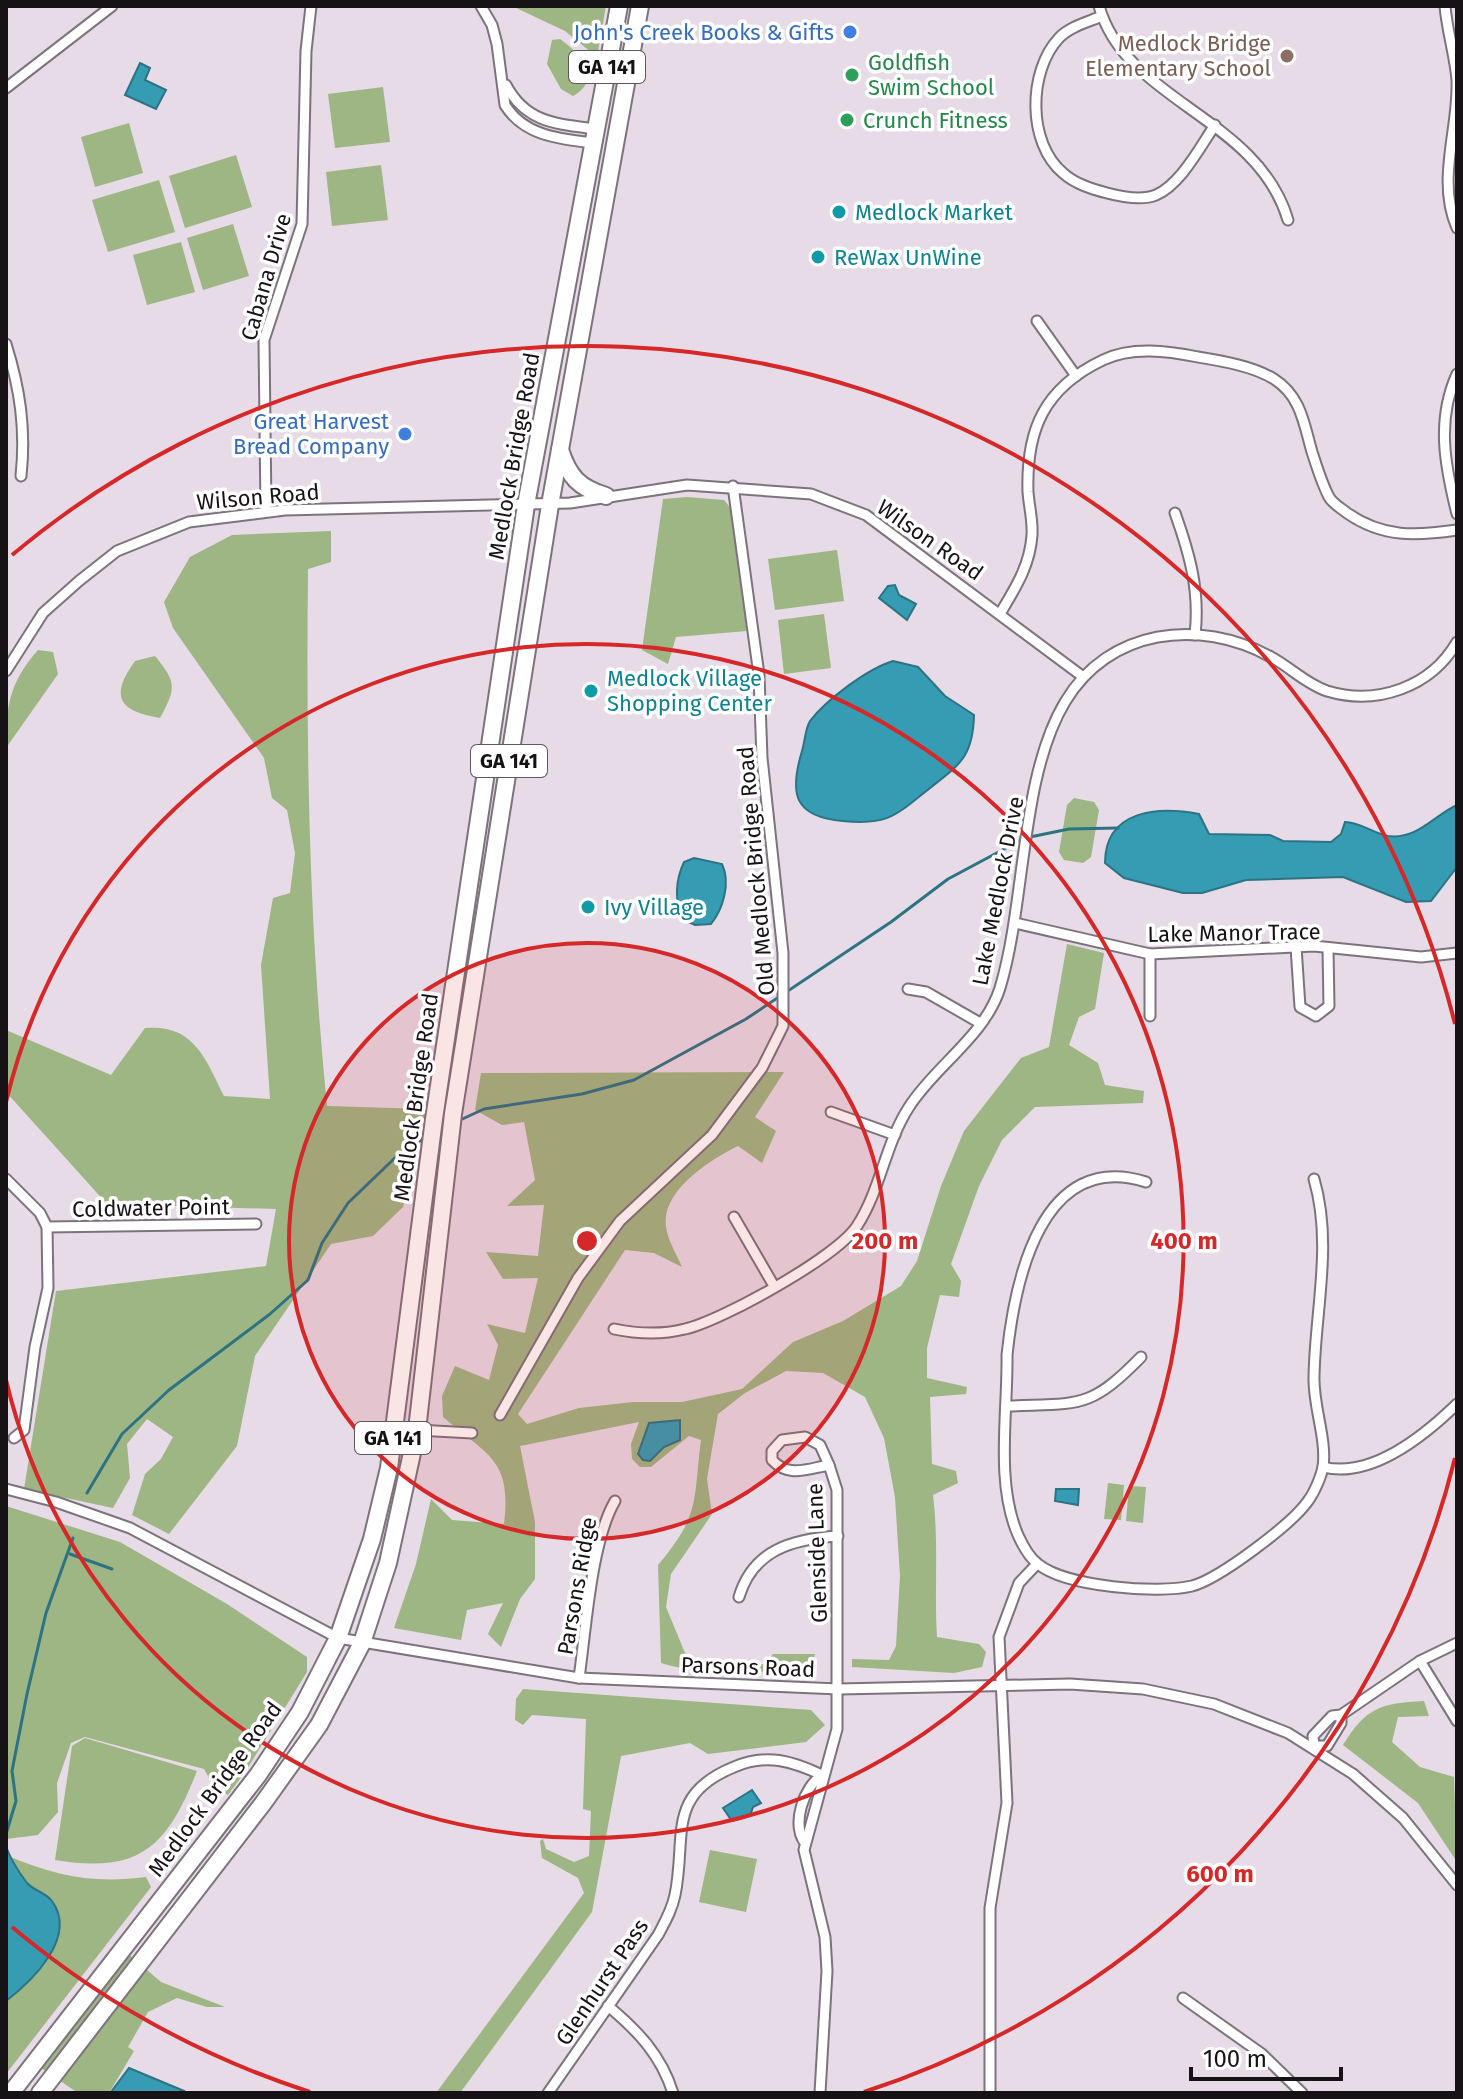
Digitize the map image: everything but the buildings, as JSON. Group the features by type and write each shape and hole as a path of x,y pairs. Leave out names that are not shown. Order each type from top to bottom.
{"highway":[{"name":"Medlock Bridge Road","path":"11,2093 258,1775 300,1712 338,1638 372,1539 389,1468 434,1119 526,505 619,6"},
{"path":"615,139 608,122 608,108 627,6"},
{"name":"Medlock Bridge Road","path":"40,2093 264,1802 319,1725 362,1643 388,1563 417,1430 453,1114 559,449 640,6"},
{"path":"587,296 583,279 585,255 604,161 594,136"},
{"path":"559,449 568,472 579,485 606,496"}],"street":[{"path":"6,88 112,6"},
{"name":"Cabana Drive","path":"266,511 264,340 302,224 311,6"},
{"path":"481,6 492,25 505,105 511,114 523,125 550,136 594,136"},
{"path":"1445,6 1456,77 1457,108 1448,179 1450,208 1457,228"},
{"path":"1215,125 1173,182 1156,195 1120,197 1088,188 1062,173 1047,154 1036,122 1044,58 1060,36 1101,11 1113,36 1142,72 1215,125 1262,168 1280,195 1288,220"},
{"path":"503,78 523,110 552,124 594,136"},
{"path":"550,136 552,124"},
{"path":"1037,321 1076,376"},
{"path":"6,344 21,396 24,447 21,476"},
{"path":"1001,612 1029,556 1033,532 1028,454 1036,423 1049,401 1076,376 1114,355 1174,352 1228,362 1274,379 1292,396 1304,415 1312,451 1330,501 1365,526 1399,536 1457,530"},
{"path":"1457,374 1448,393 1444,461 1457,514"},
{"path":"526,505 550,505 659,487 733,486"},
{"name":"Wilson Road","path":"733,486 811,494 866,515 1001,612 1082,676"},
{"name":"Old Medlock Bridge Road","path":"500,1415 578,1278 620,1221 712,1135 762,1068 783,1026 783,953 762,758 759,675 733,486"},
{"name":"Wilson Road","path":"6,671 43,613 117,551 189,522 266,511 526,505"},
{"path":"1175,513 1194,570 1198,596 1195,635"},
{"name":"Lake Medlock Drive","path":"614,1329 642,1334 685,1329 711,1320 836,1250 855,1230 870,1206 895,1135 911,1104 991,1009 999,990 1015,923 1027,838 1052,723 1082,676 1112,651 1129,644 1195,635 1246,646 1272,657 1326,690 1357,696 1404,690 1435,669 1457,642"},
{"name":"Lake Manor Trace","path":"1015,923 1150,954 1296,947 1421,957 1457,953"},
{"path":"1296,947 1300,1007 1316,1016 1329,1006 1328,948"},
{"path":"1150,954 1150,1016"},
{"path":"908,989 926,992 980,1023"},
{"path":"831,1112 895,1135"},
{"path":"1146,1182 1119,1175 1091,1180 1065,1195 1044,1216 1034,1238 1010,1330 1008,1507 1019,1538 1037,1564 1084,1581 1161,1589 1194,1585 1241,1559 1293,1518 1309,1500 1323,1467 1314,1379 1323,1238 1322,1208 1314,1179"},
{"path":"6,1179 40,1213 47,1227 48,1288 35,1347 24,1430 14,1438"},
{"path":"734,1217 774,1286"},
{"name":"Coldwater Point","path":"47,1227 256,1224"},
{"path":"1008,1406 1091,1399 1106,1391 1141,1357"},
{"path":"1323,1467 1362,1468 1417,1435 1457,1404"},
{"path":"417,1430 472,1433"},
{"name":"Glenside Lane","path":"829,1465 797,1472 782,1470 772,1460 772,1451 782,1440 805,1437 820,1445 829,1465 837,1490 839,1689"},
{"name":"Parsons Road","path":"6,1489 56,1502 130,1528 338,1638 362,1643 579,1678 839,1689 1000,1684 1112,1686 1174,1694 1246,1714 1314,1746 1398,1813 1457,1885"},
{"name":"Parsons Ridge","path":"579,1678 600,1541 606,1516 615,1501"},
{"path":"739,1597 756,1563 768,1554 789,1542 838,1536"},
{"path":"990,2093 990,1908 1007,1803 999,1637 1009,1603 1019,1583 1037,1564"},
{"path":"1341,1715 1341,1723 1327,1746 1314,1746 1313,1736 1332,1716 1341,1715 1420,1661 1457,1643"},
{"path":"1420,1661 1457,1721"},
{"path":"820,2093 826,1960 805,1843 824,1785 822,1775 837,1729 839,1689"},
{"name":"Glenhurst Pass","path":"548,2093 658,1935 671,1910 681,1818 698,1787 709,1777 741,1764 778,1758 822,1775"},
{"path":"1183,1998 1262,2054 1302,2093"},
{"path":"608,2006 639,2032 656,2054 673,2093"}],"green space":[{"path":"512,6 606,6 597,57 565,31"},
{"path":"560,39 581,59 588,74 587,82 573,96 561,89 547,64 552,40"},
{"path":"383,87 390,142 335,148 328,94"},
{"path":"129,123 143,173 95,187 81,137"},
{"path":"236,155 252,207 185,228 169,176"},
{"path":"381,165 388,220 332,226 326,172"},
{"path":"159,180 175,232 108,252 92,200"},
{"path":"233,224 249,276 203,290 187,238"},
{"path":"181,242 195,292 147,305 133,255"},
{"path":"663,499 724,500 733,511 747,631 676,637 668,664 642,650"},
{"path":"331,531 331,562 308,569 308,771 313,905 327,1106 426,1109 403,1207 373,1236 331,1244 255,1356 237,1446 169,1534 132,1515 145,1474 161,1459 173,1437 147,1419 127,1444 130,1478 113,1508 24,1489 56,1291 266,1266 276,1209 107,1204 6,1092 6,1030 111,1075 145,1028 162,1028 187,1038 196,1046 224,1096 270,1099 261,965 273,898 290,893 295,853 287,810 272,798 264,758 173,628 164,602 190,557 232,535"},
{"path":"837,550 844,601 775,610 768,559"},
{"path":"824,614 831,668 784,674 778,620"},
{"path":"38,650 53,652 58,674 6,748 11,696 21,673"},
{"path":"155,656 172,686 160,718 127,706 121,693 122,684 135,661"},
{"path":"1074,798 1094,802 1099,810 1091,857 1083,863 1064,860 1059,852 1067,805"},
{"path":"1067,944 1104,953 1095,1009 1079,1017 1069,1045 1098,1063 1105,1085 1144,1091 1143,1103 1035,1107 1002,1140 979,1186 951,1264 961,1281 959,1297 940,1295 927,1348 927,1378 967,1387 966,1394 930,1397 932,1464 956,1471 958,1483 933,1495 937,1637 979,1644 986,1652 982,1667 954,1673 852,1667 852,1659 889,1660 896,1646 900,1576 895,1497 884,1438 865,1397 823,1373 786,1371 745,1393 718,1414 707,1479 712,1514 671,1574 666,1607 685,1653 704,1664 766,1664 773,1654 815,1654 812,1665 736,1673 698,1671 661,1663 658,1565 682,1533 693,1506 701,1440 689,1436 651,1467 640,1467 632,1459 631,1444 639,1422 520,1446 535,1522 535,1579 520,1599 501,1647 488,1634 503,1603 467,1610 461,1640 394,1628 416,1564 431,1499 452,1520 504,1524 506,1502 500,1472 484,1451 443,1417 442,1396 455,1366 489,1380 498,1345 487,1324 525,1333 538,1278 503,1279 486,1252 538,1256 544,1205 507,1206 535,1180 524,1122 502,1125 475,1110 481,1073 784,1072 755,1117 776,1131 762,1163 738,1146 702,1168 671,1201 666,1226 682,1267 654,1253 625,1250 518,1414 527,1424 579,1408 633,1402 682,1402 742,1389 793,1342 843,1321 901,1286 917,1261 941,1186 964,1131 1021,1058 1049,1047"},
{"path":"1108,1483 1124,1485 1121,1520 1104,1519"},
{"path":"1129,1486 1146,1487 1143,1523 1126,1521"},
{"path":"6,1506 120,1542 227,1604 307,1657 307,1672 228,1795 213,1785 204,1769 85,1737 71,1743 57,1783 58,1812 38,1835 6,1839"},
{"path":"523,1689 811,1710 825,1725 806,1742 708,1754 690,1743 621,1756 592,1912 460,2093 436,2093 584,1893 578,1878 542,1858 540,1841 543,1839 546,1849 574,1862 589,1856 591,1811 583,1809 586,1719 532,1715 523,1725 515,1720 516,1699"},
{"path":"1424,1701 1429,1716 1398,1717 1392,1742 1420,1767 1454,1777 1457,1862 1418,1803 1343,1745 1359,1723 1376,1710"},
{"path":"85,1738 197,1771 174,1819 161,1836 147,1849 129,1858 109,1863 55,1860 72,1746"},
{"path":"710,1850 757,1859 746,1912 699,1902"},
{"path":"6,1855 58,1873 91,1879 146,1877 151,1887 6,2074"},
{"path":"126,1952 161,1982 225,2007 207,2007 177,1998 148,2012 128,2047 134,2051 109,2093 78,2093 41,2068"}],"water":[{"path":"140,63 150,68 145,80 166,90 156,109 125,95"},
{"path":"895,585 899,595 916,604 907,620 879,598 888,586"},
{"path":"893,661 918,667 945,696 974,715 966,752 946,775 888,818 857,822 827,819 814,814 799,801 796,791 798,766 808,724 848,686"},
{"path":"1457,805 1457,867 1431,901 1406,902 1343,877 1246,880 1202,893 1183,893 1124,878 1105,863 1107,845 1114,832 1124,822 1151,812 1199,814 1209,834 1270,835 1283,841 1331,842 1341,834 1345,822 1382,835 1398,836 1416,831"},
{"path":"694,858 722,864 725,871 724,896 711,924 695,925 682,919 680,912 677,898 679,876 684,862"},
{"path":"680,1420 680,1440 664,1447 650,1461 643,1460 638,1454 649,1423"},
{"path":"1056,1489 1079,1489 1078,1505 1055,1501"},
{"path":"752,1790 761,1803 753,1807 750,1816 732,1821 723,1808"},
{"path":"6,1844 27,1883 52,1901 59,1915 59,1929 56,1943 39,1970 6,2001"},
{"path":"129,2068 184,2091 187,2093 111,2092"}],"waterway":[{"path":"1030,837 1069,829 1118,828"},
{"path":"458,1121 484,1109 582,1094 634,1080 746,1019 891,922 948,879 1023,839"},
{"path":"87,1493 122,1434 169,1390 270,1314 308,1280 322,1243 348,1203 400,1153 426,1137"},
{"path":"6,1834 16,1801 12,1771 27,1694 46,1613 73,1538"},
{"path":"70,1554 112,1569"}],"place":[{"name":"John's Creek Books & Gifts","path":"850,32"},
{"name":"Medlock Bridge Elementary School","path":"1287,56"},
{"name":"Goldfish Swim School","path":"852,75"},
{"name":"Crunch Fitness","path":"847,120"},
{"name":"Medlock Market","path":"839,212"},
{"name":"ReWax UnWine","path":"818,257"},
{"name":"Great Harvest Bread Company","path":"405,434"},
{"name":"Medlock Village Shopping Center","path":"591,691"},
{"name":"Ivy Village","path":"588,907"}]}
